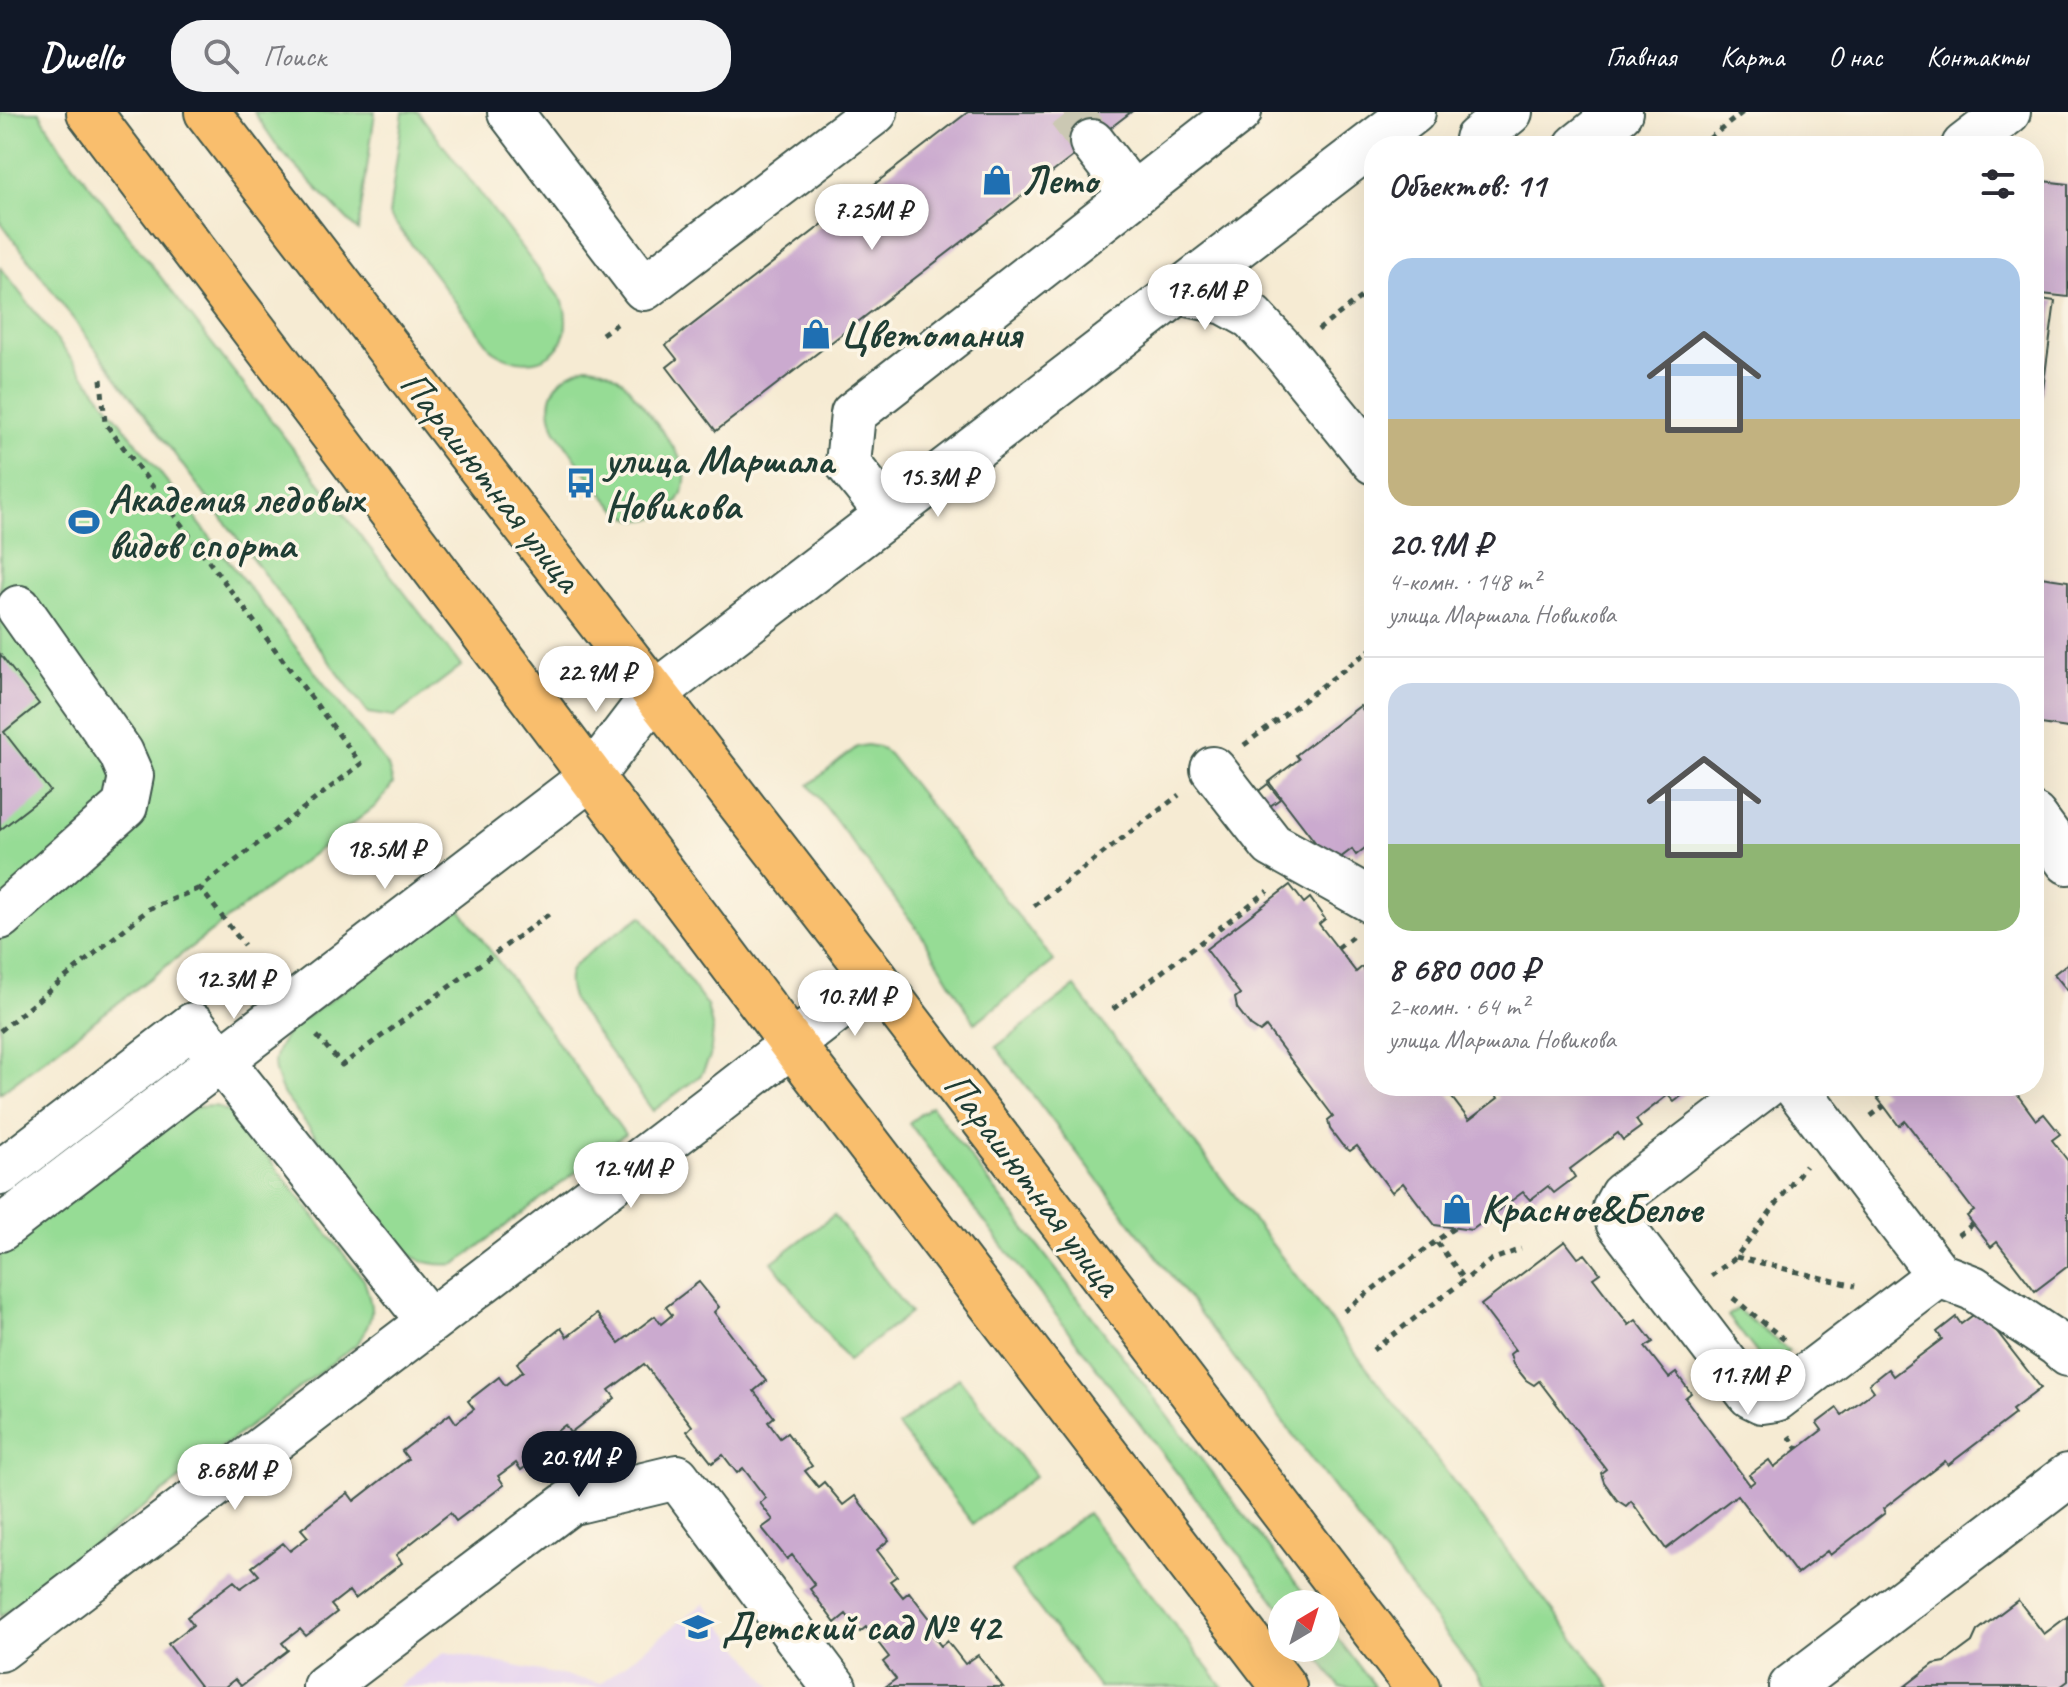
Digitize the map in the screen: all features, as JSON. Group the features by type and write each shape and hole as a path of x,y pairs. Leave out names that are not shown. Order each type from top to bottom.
{"main road":[{"path":"89,112 792,1044 1284,1687"},
{"name":"Парашютная улица","path":"207,112 1417,1687"}],"street":[{"path":"510,112 644,288 875,112"},
{"path":"888,514 848,464 853,414 1239,112"},
{"path":"1382,136 1413,112"},
{"path":"1481,136 1510,112"},
{"path":"1590,136 1620,112"},
{"path":"1977,136 2008,112"},
{"path":"1092,142 1133,195"},
{"path":"0,1229 591,777 655,693 1364,150"},
{"path":"1179,292 1225,302 1252,317 1364,450"},
{"path":"0,917 125,806 131,776 121,753 19,608"},
{"path":"1213,769 1272,845 1364,895"},
{"path":"2044,830 2068,862"},
{"path":"0,1649 876,979"},
{"path":"0,1173 193,1025 429,1321"},
{"path":"1752,1096 1622,1195 1615,1208 1618,1222 1750,1395 1762,1401 1776,1399 1948,1256"},
{"path":"1804,1096 1973,1288 2068,1354"},
{"path":"1791,1687 2068,1476"},
{"path":"325,1687 569,1503 677,1477 834,1687"}],"path":[{"path":"1713,136 1743,112"},
{"path":"1286,354 1364,295"},
{"path":"0,1031 149,909 200,888 361,764 105,423 101,379"},
{"path":"1113,1009 1305,863"},
{"path":"200,888 244,945"},
{"path":"313,1031 342,1065 549,914"},
{"path":"1866,1120 1884,1106"},
{"path":"1678,1301 1736,1257 1803,1168"},
{"path":"1948,1256 1973,1224"},
{"path":"1344,1311 1454,1228"},
{"path":"1436,1241 1465,1280"},
{"path":"1373,1350 1491,1260 1521,1249"},
{"path":"1736,1257 1846,1284"},
{"path":"1733,1298 1817,1367"}],"shaded area":[{"name":"Детский сад № 42","path":"704,1603 772,1687 397,1687 445,1652 601,1683"}],"green space":[{"path":"0,112 39,112 61,148 461,666 394,717 368,713 0,221"},
{"path":"254,112 375,112 358,231 280,150"},
{"path":"403,112 418,112 563,302 566,319 564,334 559,346 549,355 524,362 493,351 389,215"},
{"name":"Академия ледовых видов спорта","path":"0,267 388,766 393,784 377,805 0,1093"},
{"path":"587,366 607,371 624,382 681,460 685,473 683,490 676,504 662,515 638,519 618,511 556,431 550,409 554,390 566,376"},
{"path":"867,745 889,754 1054,961 975,1023 921,934 809,785 857,747"},
{"path":"459,908 625,1134 456,1264 442,1265 406,1253 284,1095 274,1061 290,1029"},
{"path":"642,916 707,1006 713,1030 710,1057 701,1075 653,1111 573,1001 569,982 571,970 583,957"},
{"path":"1075,987 1611,1687 1486,1687 996,1047"},
{"path":"215,1106 234,1114 364,1280 371,1306 368,1326 358,1343 0,1617 0,1251 181,1111"},
{"path":"931,1106 1301,1590 1268,1592 909,1123"},
{"path":"834,1215 910,1313 848,1361 772,1262"},
{"path":"1737,1309 1789,1351 1768,1367 1728,1316"},
{"path":"959,1378 1035,1476 973,1524 898,1426"},
{"path":"1087,1513 1223,1687 1099,1687 1011,1572"},
{"path":"1340,1641 1375,1687 1340,1687 1321,1662 1340,1662"}],"building":[{"path":"968,112 1131,112 716,431 667,367 677,359 666,345"},
{"path":"2044,181 2068,184 2068,297 2044,294"},
{"path":"2044,299 2055,301 2044,382"},
{"path":"2044,577 2068,581 2068,728 2044,724"},
{"path":"0,654 39,704 4,732 50,791 0,830"},
{"path":"1360,706 1363,710 1364,849 1356,855 1352,849 1332,864 1269,782 1299,759 1296,755"},
{"path":"1268,784 1280,799 1267,808 1256,793"},
{"path":"1290,885 1304,903 1310,898 1325,919 1319,924 1356,972 1362,967 1364,970 1364,1096 1451,1096 1469,1120 1497,1096 1667,1096 1636,1120 1641,1127 1623,1140 1618,1133 1570,1169 1575,1177 1554,1193 1548,1186 1530,1200 1523,1192 1472,1230 1435,1225 1403,1183 1392,1192 1357,1146 1350,1151 1342,1145 1330,1129 1328,1120 1333,1116 1266,1027 1260,1032 1237,1008 1235,998 1240,994 1206,949"},
{"path":"2068,963 2068,991 2054,974"},
{"path":"2018,1096 2036,1120 2044,1114 2060,1134 2052,1140 2068,1161 2068,1266 2035,1291 1997,1242 1991,1247 1967,1216 1974,1211 1905,1121 1899,1126 1877,1098"},
{"path":"1565,1241 1578,1258 1585,1254 1600,1273 1593,1278 1629,1325 1636,1320 1653,1342 1645,1347 1669,1378 1676,1373 1691,1393 1685,1398 1750,1485 1755,1481 1749,1475 1769,1460 1774,1467 1822,1430 1817,1423 1837,1408 1842,1415 1874,1391 1869,1384 1888,1369 1893,1376 1942,1339 1937,1332 1956,1317 1961,1324 1980,1310 2041,1388 2012,1410 2015,1414 1948,1465 1945,1461 1830,1555 1827,1551 1797,1574 1737,1495 1666,1549 1631,1501 1626,1506 1617,1500 1604,1482 1601,1473 1606,1469 1539,1381 1534,1385 1526,1380 1513,1364 1510,1354 1515,1350 1481,1305"},
{"path":"699,1282 719,1307 714,1312 766,1381 754,1391 774,1417 768,1422 780,1438 787,1433 812,1466 805,1471 818,1487 824,1482 843,1505 855,1496 889,1540 877,1550 897,1576 890,1581 903,1597 909,1592 935,1625 928,1630 941,1646 947,1641 965,1664 978,1655 1003,1687 885,1687 896,1679 883,1662 889,1657 866,1627 860,1632 846,1614 835,1623 810,1589 815,1585 792,1555 787,1559 762,1528 773,1520 760,1503 766,1498 743,1468 737,1473 723,1455 712,1463 687,1431 692,1426 644,1364 609,1390 615,1398 570,1433 565,1425 547,1439 553,1447 521,1470 516,1463 498,1476 504,1485 456,1521 450,1513 396,1555 402,1563 355,1599 349,1591 331,1605 337,1612 306,1636 300,1629 282,1643 288,1650 241,1686 235,1679 225,1687 201,1687 168,1644 193,1625 187,1617 234,1581 241,1588 259,1575 252,1567 283,1543 290,1551 308,1537 301,1529 348,1493 354,1501 408,1459 402,1451 450,1414 456,1423 474,1409 468,1401 499,1377 505,1385 523,1371 517,1363 561,1328 567,1337 597,1314 619,1343 655,1316 661,1324 672,1315 666,1307"},
{"path":"2018,1600 2044,1634 2068,1616 2068,1681 2060,1687 1904,1687 1934,1664 1945,1662 1972,1642 1977,1631"}],"tunnel":[{"path":"1069,112 1092,142"}],"place":[{"name":"Лето","path":"997,180"},
{"name":"Цветомания","path":"816,334"},
{"name":"улица Маршала Новикова","path":"581,483"},
{"name":"Академия ледовых видов спорта","path":"84,522"},
{"name":"Красное&Белое","path":"1457,1209"},
{"name":"Детский сад № 42","path":"698,1627"}]}
